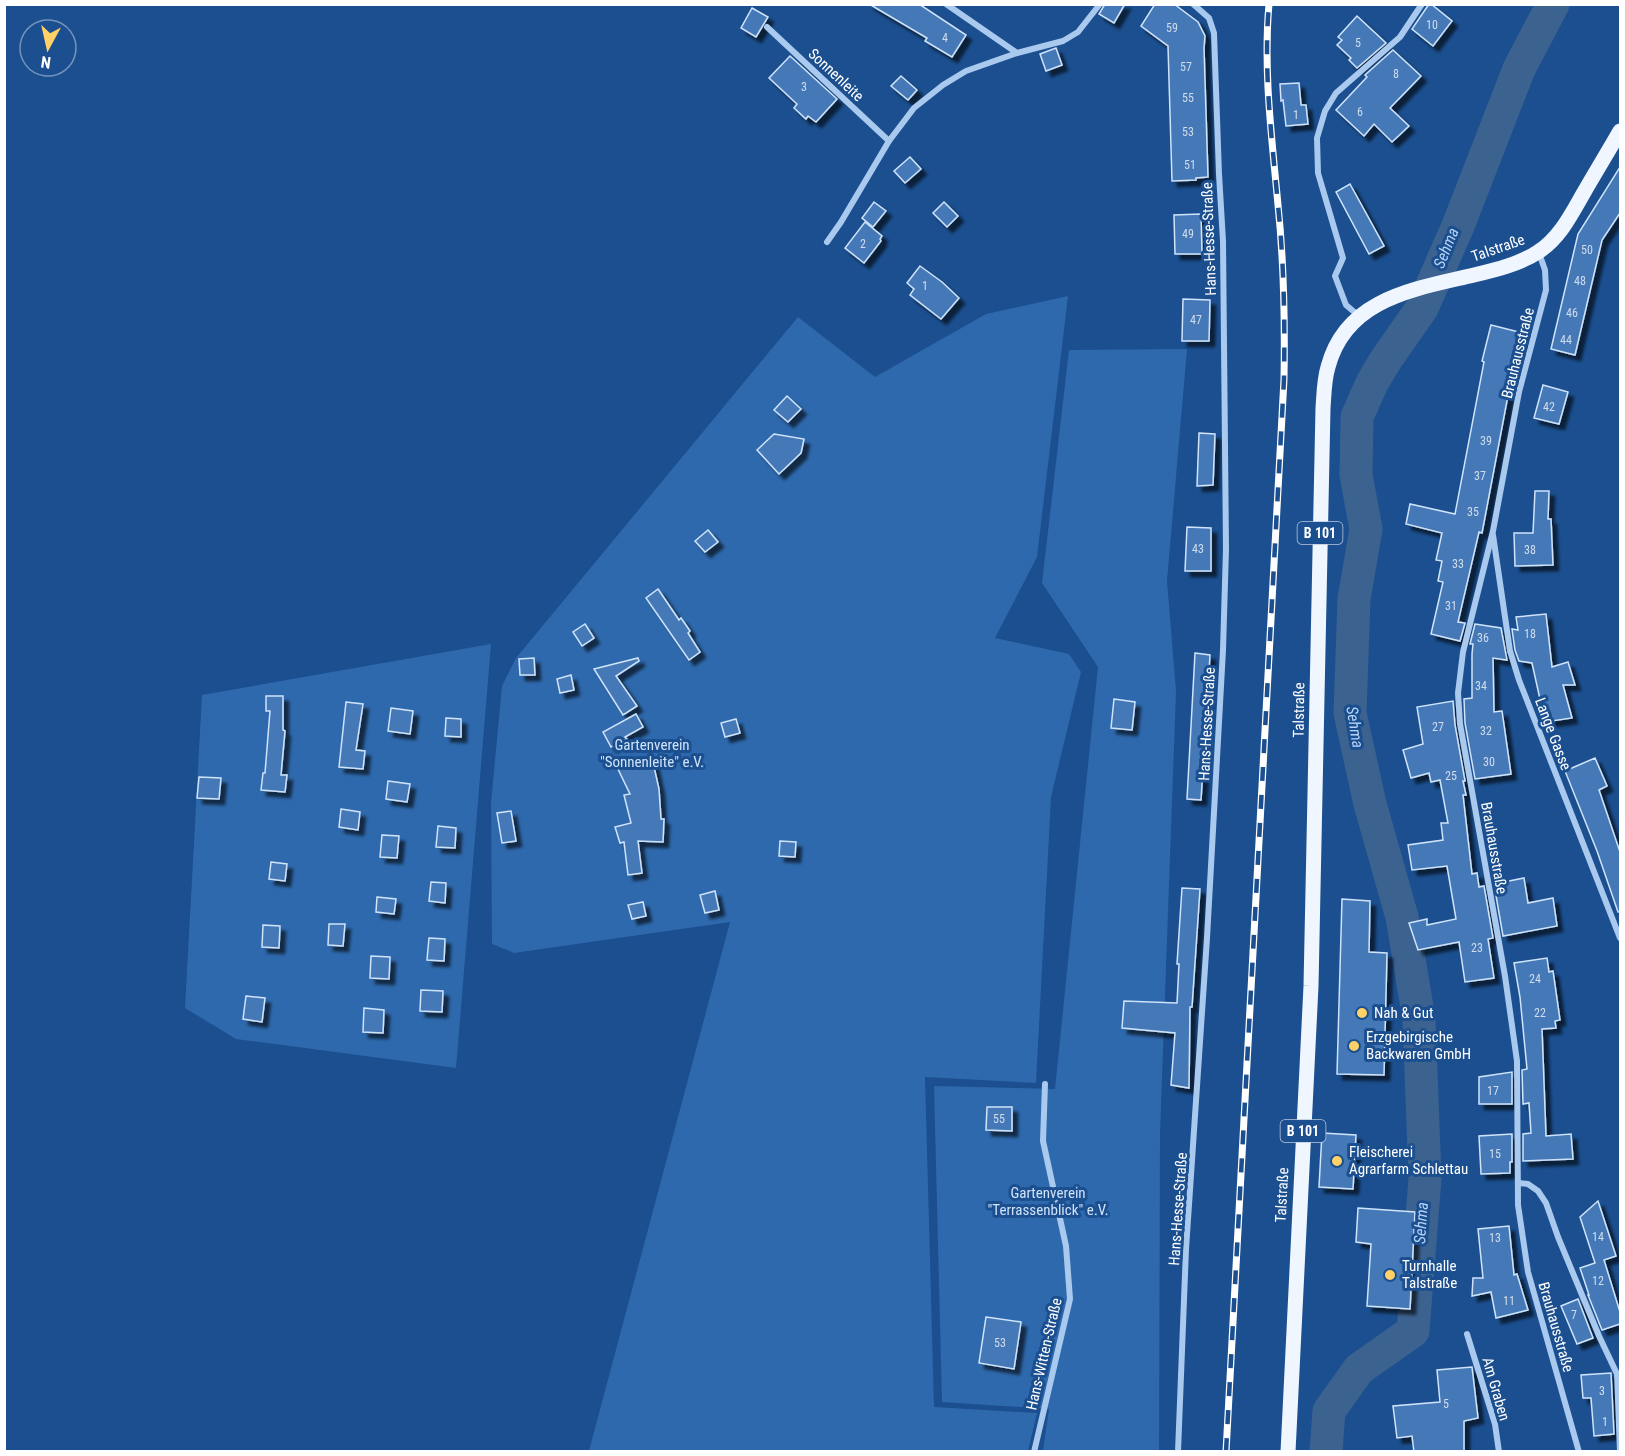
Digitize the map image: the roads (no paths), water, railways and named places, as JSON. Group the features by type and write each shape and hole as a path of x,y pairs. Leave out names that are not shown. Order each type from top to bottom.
{"main road":[{"name":"Talstraße","path":"1288,1452 1311,986 1323,408 1327,368 1334,349 1348,327 1359,316 1385,301 1404,292 1506,267 1538,252 1554,238 1567,220 1620,131"}],"street":[{"path":"946,4 1017,53"},
{"path":"826,242 842,222 889,141 914,108 943,85 966,71 1063,40 1078,32 1100,4"},
{"name":"Hans-Hesse-Straße","path":"1178,1452 1186,1249 1208,938 1226,549 1223,241 1218,174 1214,33 1209,18 1193,4"},
{"path":"1359,316 1346,305 1335,276 1342,258 1318,173 1317,138 1325,111 1336,93 1400,37 1422,4"},
{"name":"Sonnenleite","path":"767,27 889,141"},
{"name":"Brauhausstraße","path":"1538,252 1545,270 1546,290 1520,392 1493,531 1463,652 1458,693 1460,724 1505,976 1517,1061 1518,1205 1528,1272 1579,1452"},
{"name":"Lange Gasse","path":"1493,531 1510,651 1519,680 1620,938"},
{"name":"Hans-Witten-Straße","path":"1034,1452 1070,1299 1066,1246 1043,1141 1045,1084"},
{"path":"1518,1183 1528,1184 1538,1191 1546,1203 1599,1336 1617,1374 1620,1452"},
{"name":"Am Graben","path":"1467,1334 1495,1424 1498,1452"}],"waterway":[{"name":"Sehma","path":"1326,1452 1329,1411 1359,1369 1413,1331 1425,1178 1419,1019 1402,917 1370,804 1350,713 1354,599 1366,529 1356,475 1357,417 1385,361 1422,308 1458,226 1519,69 1553,4"}],"railway":[{"path":"1226,1452 1284,379 1283,270 1268,80 1269,4"}],"place":[{"name":"Nah & Gut","path":"1362,1013"},
{"name":"Erzgebirgische Backwaren GmbH","path":"1354,1046"},
{"name":"Fleischerei Agrarfarm Schlettau","path":"1337,1161"},
{"name":"Turnhalle Talstraße","path":"1390,1275"}],"park label":[{"name":"Gartenverein \"Sonnenleite\" e.V.","path":"652,754"},
{"name":"Gartenverein \"Terrassenblick\" e.V.","path":"1048,1202"}]}
